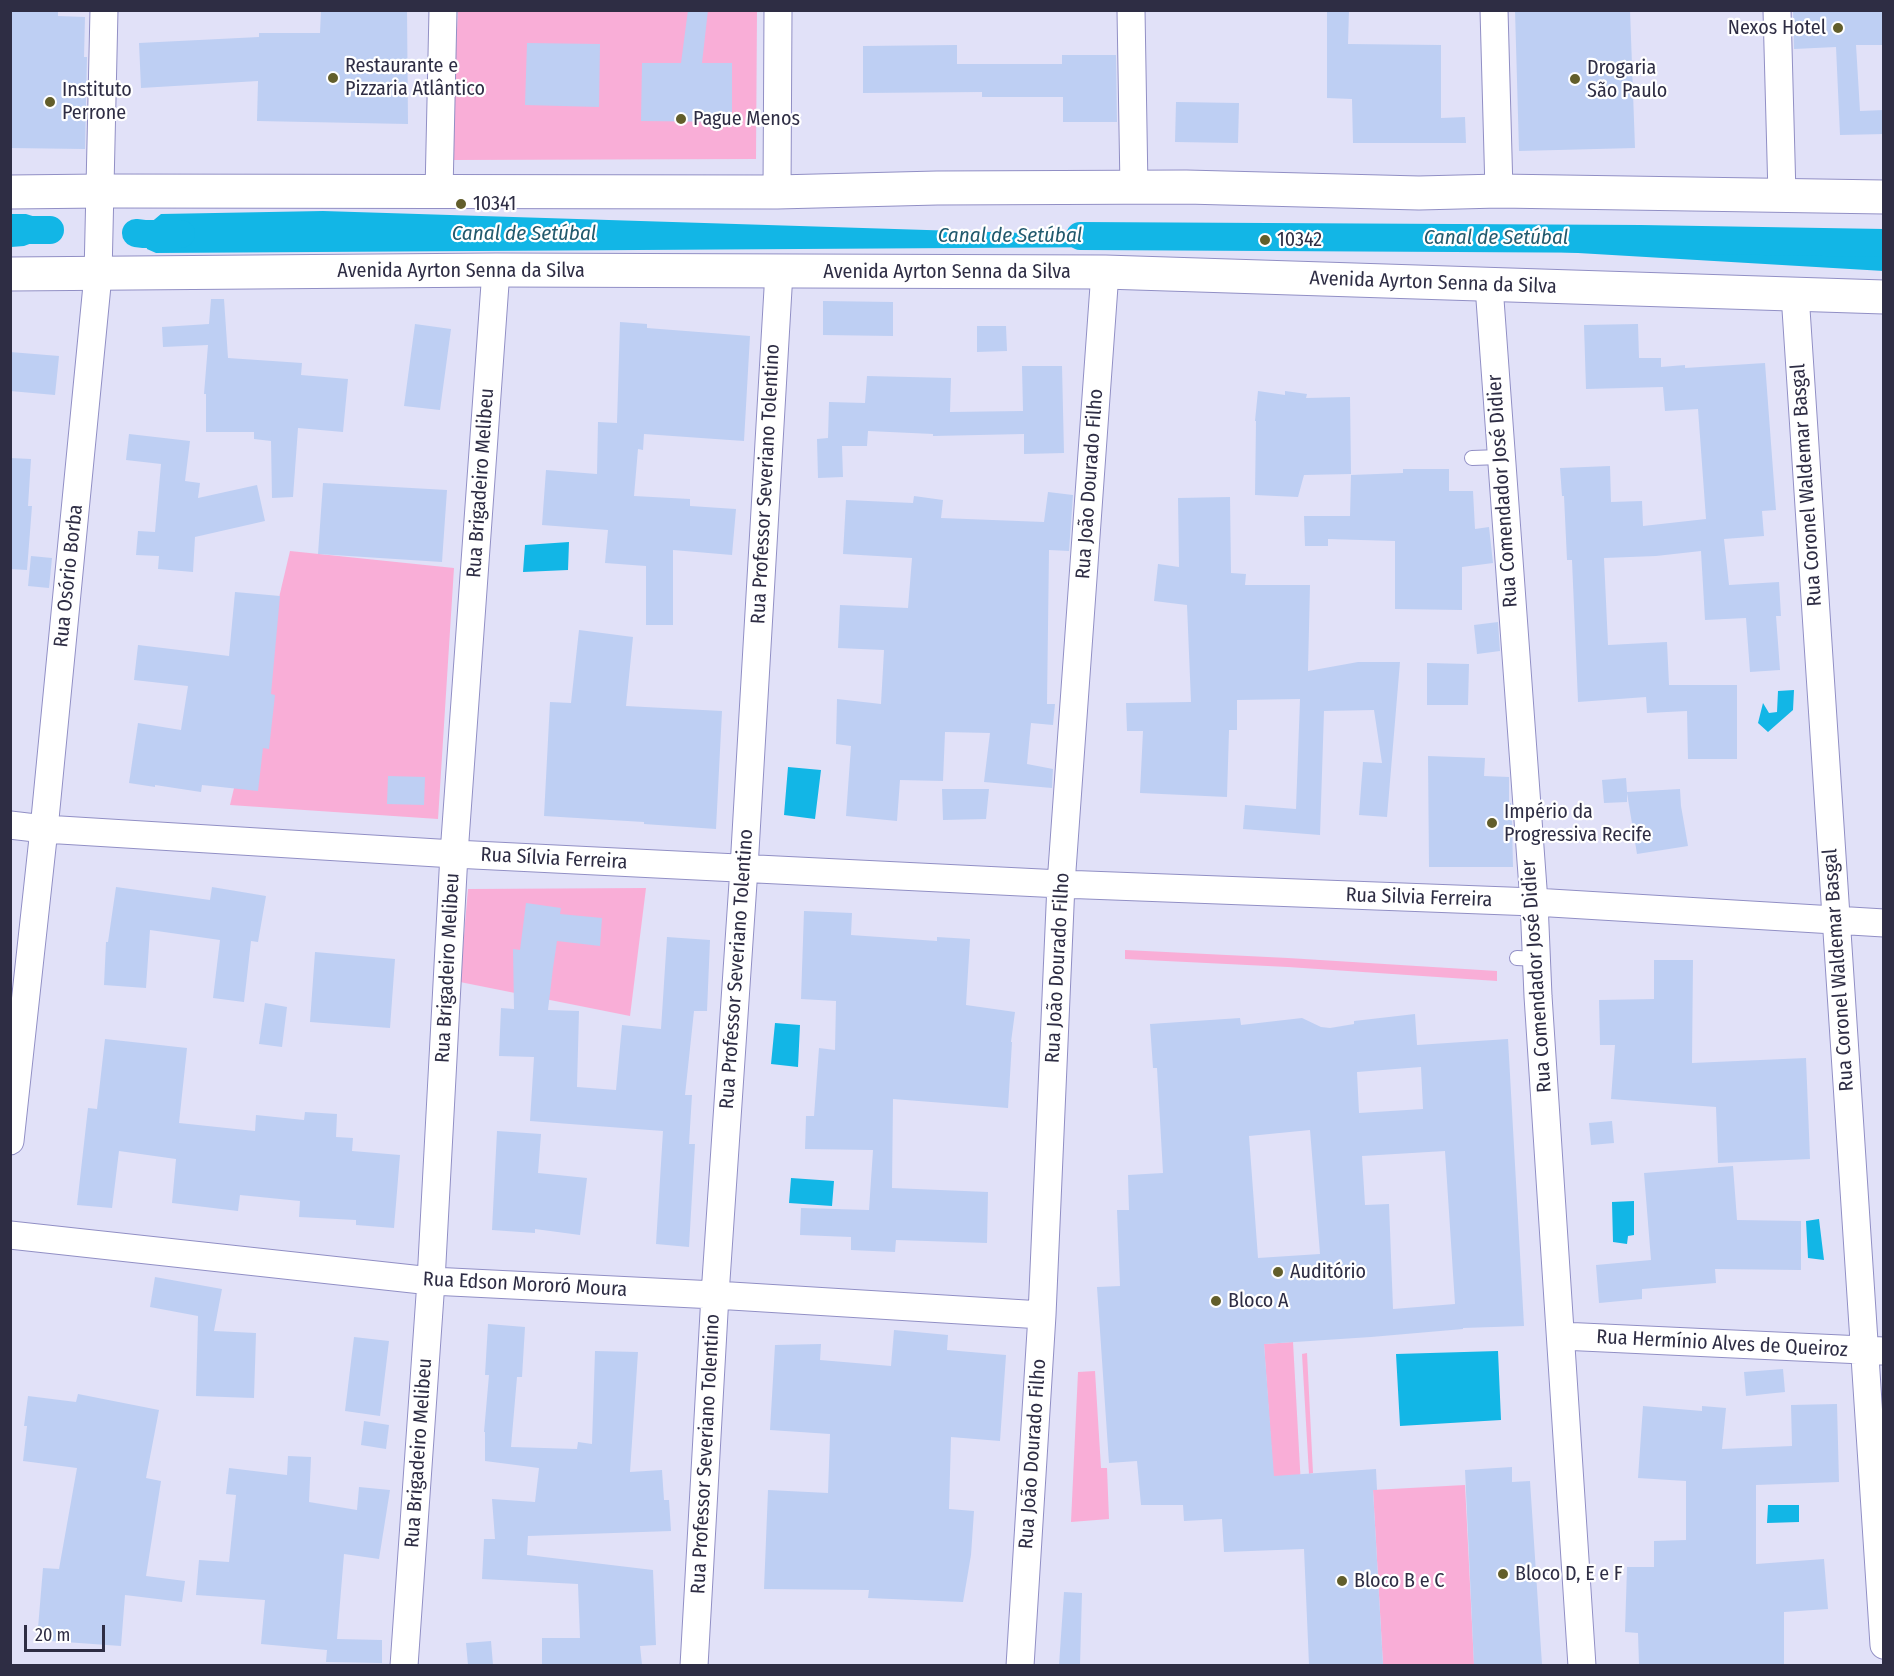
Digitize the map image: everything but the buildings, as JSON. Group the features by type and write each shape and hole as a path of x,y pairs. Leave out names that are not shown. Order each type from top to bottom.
{"main road":[{"path":"10,192 777,192 937,188 1186,187 1419,193 1499,191 1884,197"},
{"name":"Avenida Ayrton Senna da Silva","path":"10,274 496,270 1105,272 1884,297"}],"street":[{"name":"Rua Osório Borba","path":"10,1141 44,829 98,275 102,191 104,10"},
{"path":"439,192 443,10"},
{"path":"777,192 778,10"},
{"path":"1131,10 1134,188"},
{"path":"1494,10 1499,191"},
{"path":"1777,10 1782,195"},
{"name":"Rua Brigadeiro Melibeu","path":"404,1665 430,1281 454,854 496,270"},
{"name":"Rua Professor Severiano Tolentino","path":"694,1665 779,272"},
{"name":"Rua João Dourado Filho","path":"1020,1665 1042,1315 1061,884 1105,272"},
{"name":"Rua Comendador José Didier","path":"1489,286 1534,902 1526,958 1561,1336 1582,1665"},
{"name":"Rua Coronel Waldemar Basgal","path":"1795,294 1835,921 1874,1350 1884,1645"},
{"name":"Rua Sílvia Ferreira","path":"10,825 454,854 1061,884"},
{"name":"Rua Silvia Ferreira","path":"1061,884 1534,902 1884,923"},
{"name":"Rua Edson Mororó Moura","path":"10,1235 430,1281 715,1295 1042,1315"},
{"name":"Rua Hermínio Alves de Queiroz","path":"1561,1336 1874,1350"}],"lane":[{"path":"1472,458 1500,457"}],"shaded area":[{"path":"458,11 757,11 756,159 450,160"},
{"path":"290,551 454,568 438,819 230,805"},
{"path":"646,888 630,1016 460,982 468,889"},
{"path":"1125,950 1497,971 1497,981 1125,959"},
{"path":"1293,1342 1301,1486 1274,1488 1264,1344"},
{"path":"1307,1353 1313,1473 1309,1474 1302,1354"},
{"path":"1095,1371 1101,1468 1107,1468 1109,1519 1071,1522 1078,1372"},
{"path":"1465,1485 1474,1664 1383,1665 1373,1490"}],"water":[{"path":"323,211 1117,236 1883,246 1884,271 1442,245 156,253 147,249 144,234 149,224 161,214"},
{"path":"11,214 26,214 39,218 42,230 40,240 24,246 11,247"},
{"path":"569,542 568,570 523,572 525,545"},
{"path":"1794,690 1793,710 1768,732 1758,723 1763,703 1769,713 1777,712 1778,691"},
{"path":"788,767 821,770 815,819 784,815"},
{"path":"775,1023 800,1025 798,1067 771,1064"},
{"path":"791,1178 834,1181 832,1206 789,1203"},
{"path":"1634,1201 1634,1235 1628,1236 1627,1244 1613,1242 1612,1202"},
{"path":"1819,1219 1824,1260 1808,1258 1806,1221"},
{"path":"1498,1351 1501,1420 1400,1426 1396,1354"},
{"path":"1768,1505 1799,1505 1799,1522 1767,1523"}],"waterway":[{"name":"Canal de Setúbal","path":"10,230 50,230"},
{"name":"Canal de Setúbal","path":"136,233 181,234"},
{"name":"Canal de Setúbal","path":"1080,236 1641,239 1884,243"}],"place":[{"name":"Nexos Hotel","path":"1838,28"},
{"name":"Restaurante e Pizzaria Atlântico","path":"333,78"},
{"name":"Drogaria São Paulo","path":"1575,79"},
{"name":"Instituto Perrone","path":"50,102"},
{"name":"Pague Menos","path":"681,119"},
{"name":"10341","path":"461,204"},
{"name":"10342","path":"1265,240"},
{"name":"Império da Progressiva Recife","path":"1492,823"},
{"name":"Auditório","path":"1278,1272"},
{"name":"Bloco A","path":"1216,1301"},
{"name":"Bloco D, E e F","path":"1503,1574"},
{"name":"Bloco B e C","path":"1342,1581"}]}
